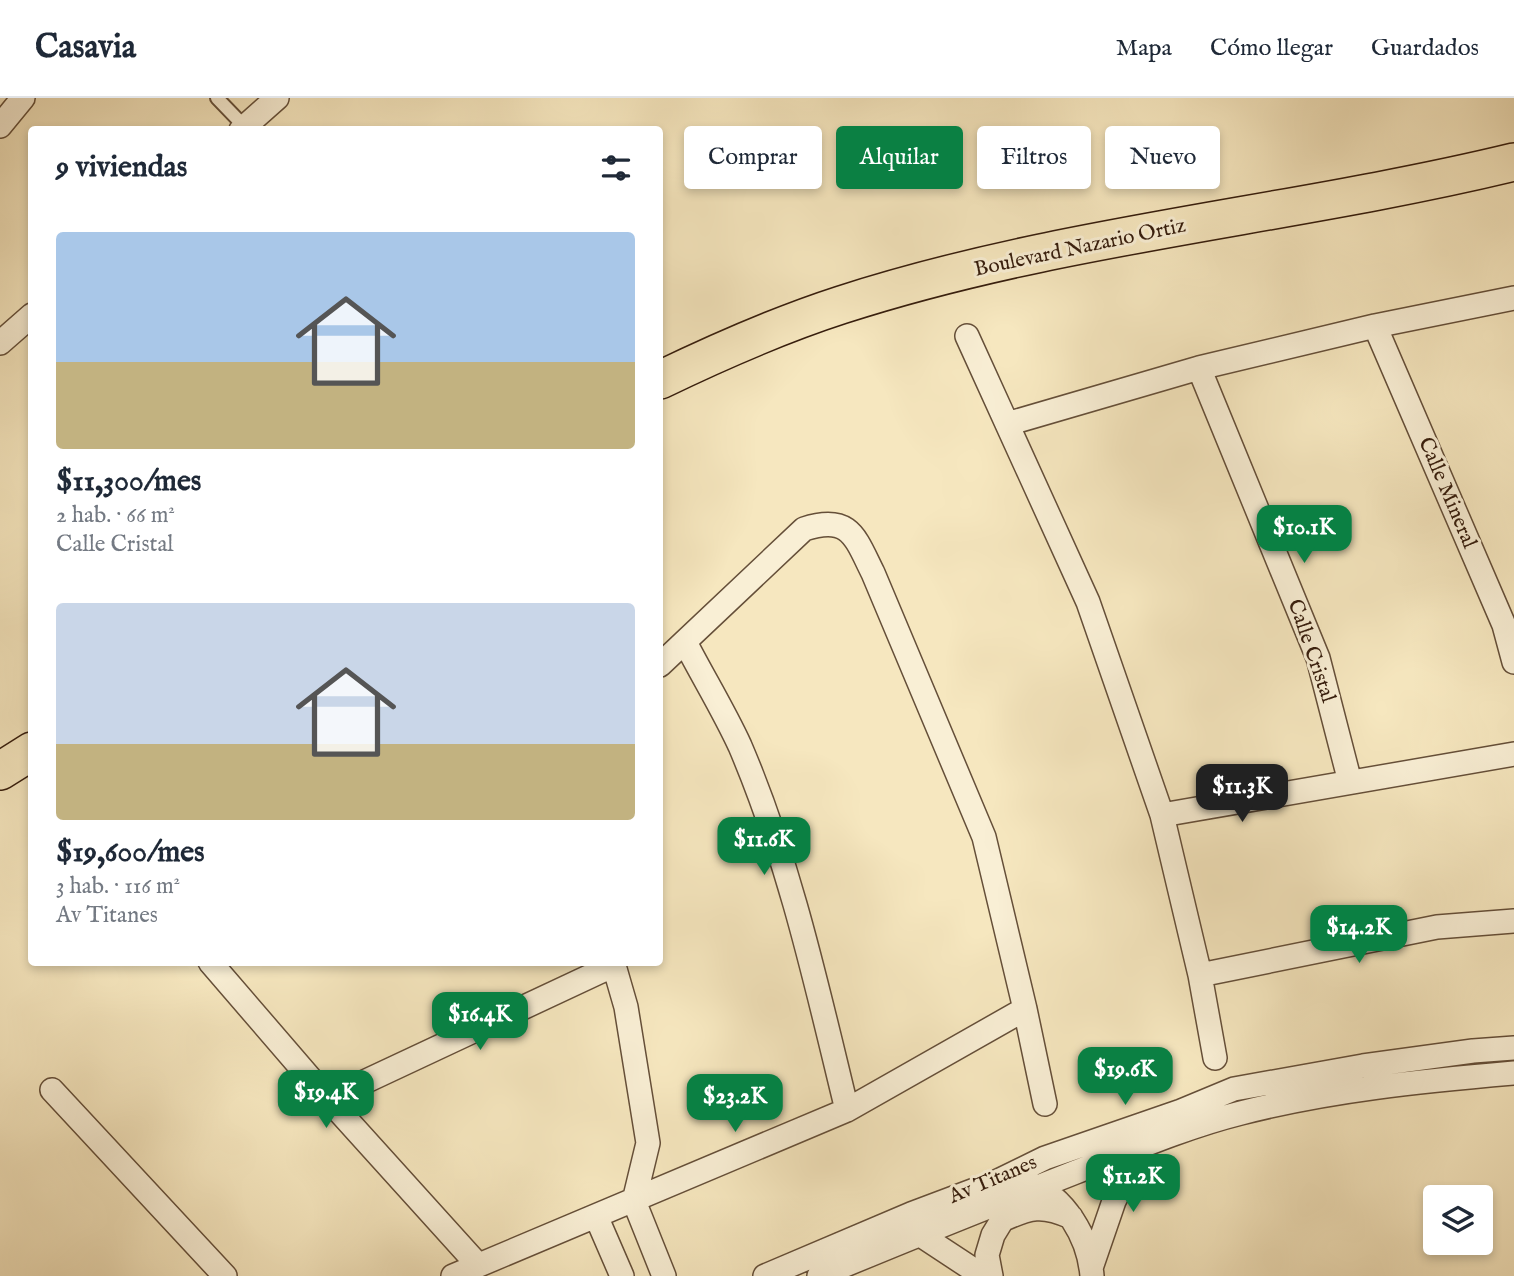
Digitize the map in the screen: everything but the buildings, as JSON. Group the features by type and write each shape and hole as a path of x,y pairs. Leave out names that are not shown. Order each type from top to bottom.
{"main road":[{"name":"Boulevard Nazario Ortiz","path":"663,379 756,338 840,306 941,277 1062,249 1514,162"},
{"path":"0,771 28,754"}],"street":[{"path":"0,126 23,98"},
{"path":"245,126 277,98"},
{"path":"1007,424 1199,368 1375,326 1514,298"},
{"path":"0,343 28,318"},
{"name":"Calle Mineral","path":"1375,326 1504,625 1514,662"},
{"path":"967,336 1088,601 1162,816 1200,975 1215,1058"},
{"name":"Calle Cristal","path":"1199,368 1318,658 1350,782"},
{"path":"663,662 804,529 824,522 844,526 856,539 873,573 984,837 1045,1104"},
{"path":"685,642 739,745 771,828 803,929 847,1110"},
{"path":"1162,816 1514,754"},
{"path":"1200,975 1437,927 1514,921"},
{"path":"213,966 328,1099 478,1265"},
{"path":"328,1099 610,966"},
{"path":"615,966 626,1007 648,1143 634,1200 664,1276"},
{"path":"453,1276 847,1110 1025,1009"},
{"name":"Av Titanes","path":"765,1276 911,1213 996,1181 1045,1158 1181,1111 1234,1089 1363,1066 1514,1048"},
{"name":"Av Titanes","path":"820,1276 1027,1188 1240,1113 1321,1096 1411,1082 1514,1073"},
{"path":"52,1090 225,1276"},
{"path":"1092,1272 1114,1201 1143,1146"},
{"path":"991,1276 987,1255 993,1235 1027,1188 1028,1177 1045,1158"},
{"path":"996,1181 1055,1198 1071,1217 1084,1243 1092,1272"},
{"path":"1002,1220 1027,1208 1054,1210 1071,1217"},
{"path":"596,1216 622,1276"},
{"path":"919,1234 983,1276"}],"lane":[{"path":"217,98 241,126"}]}
